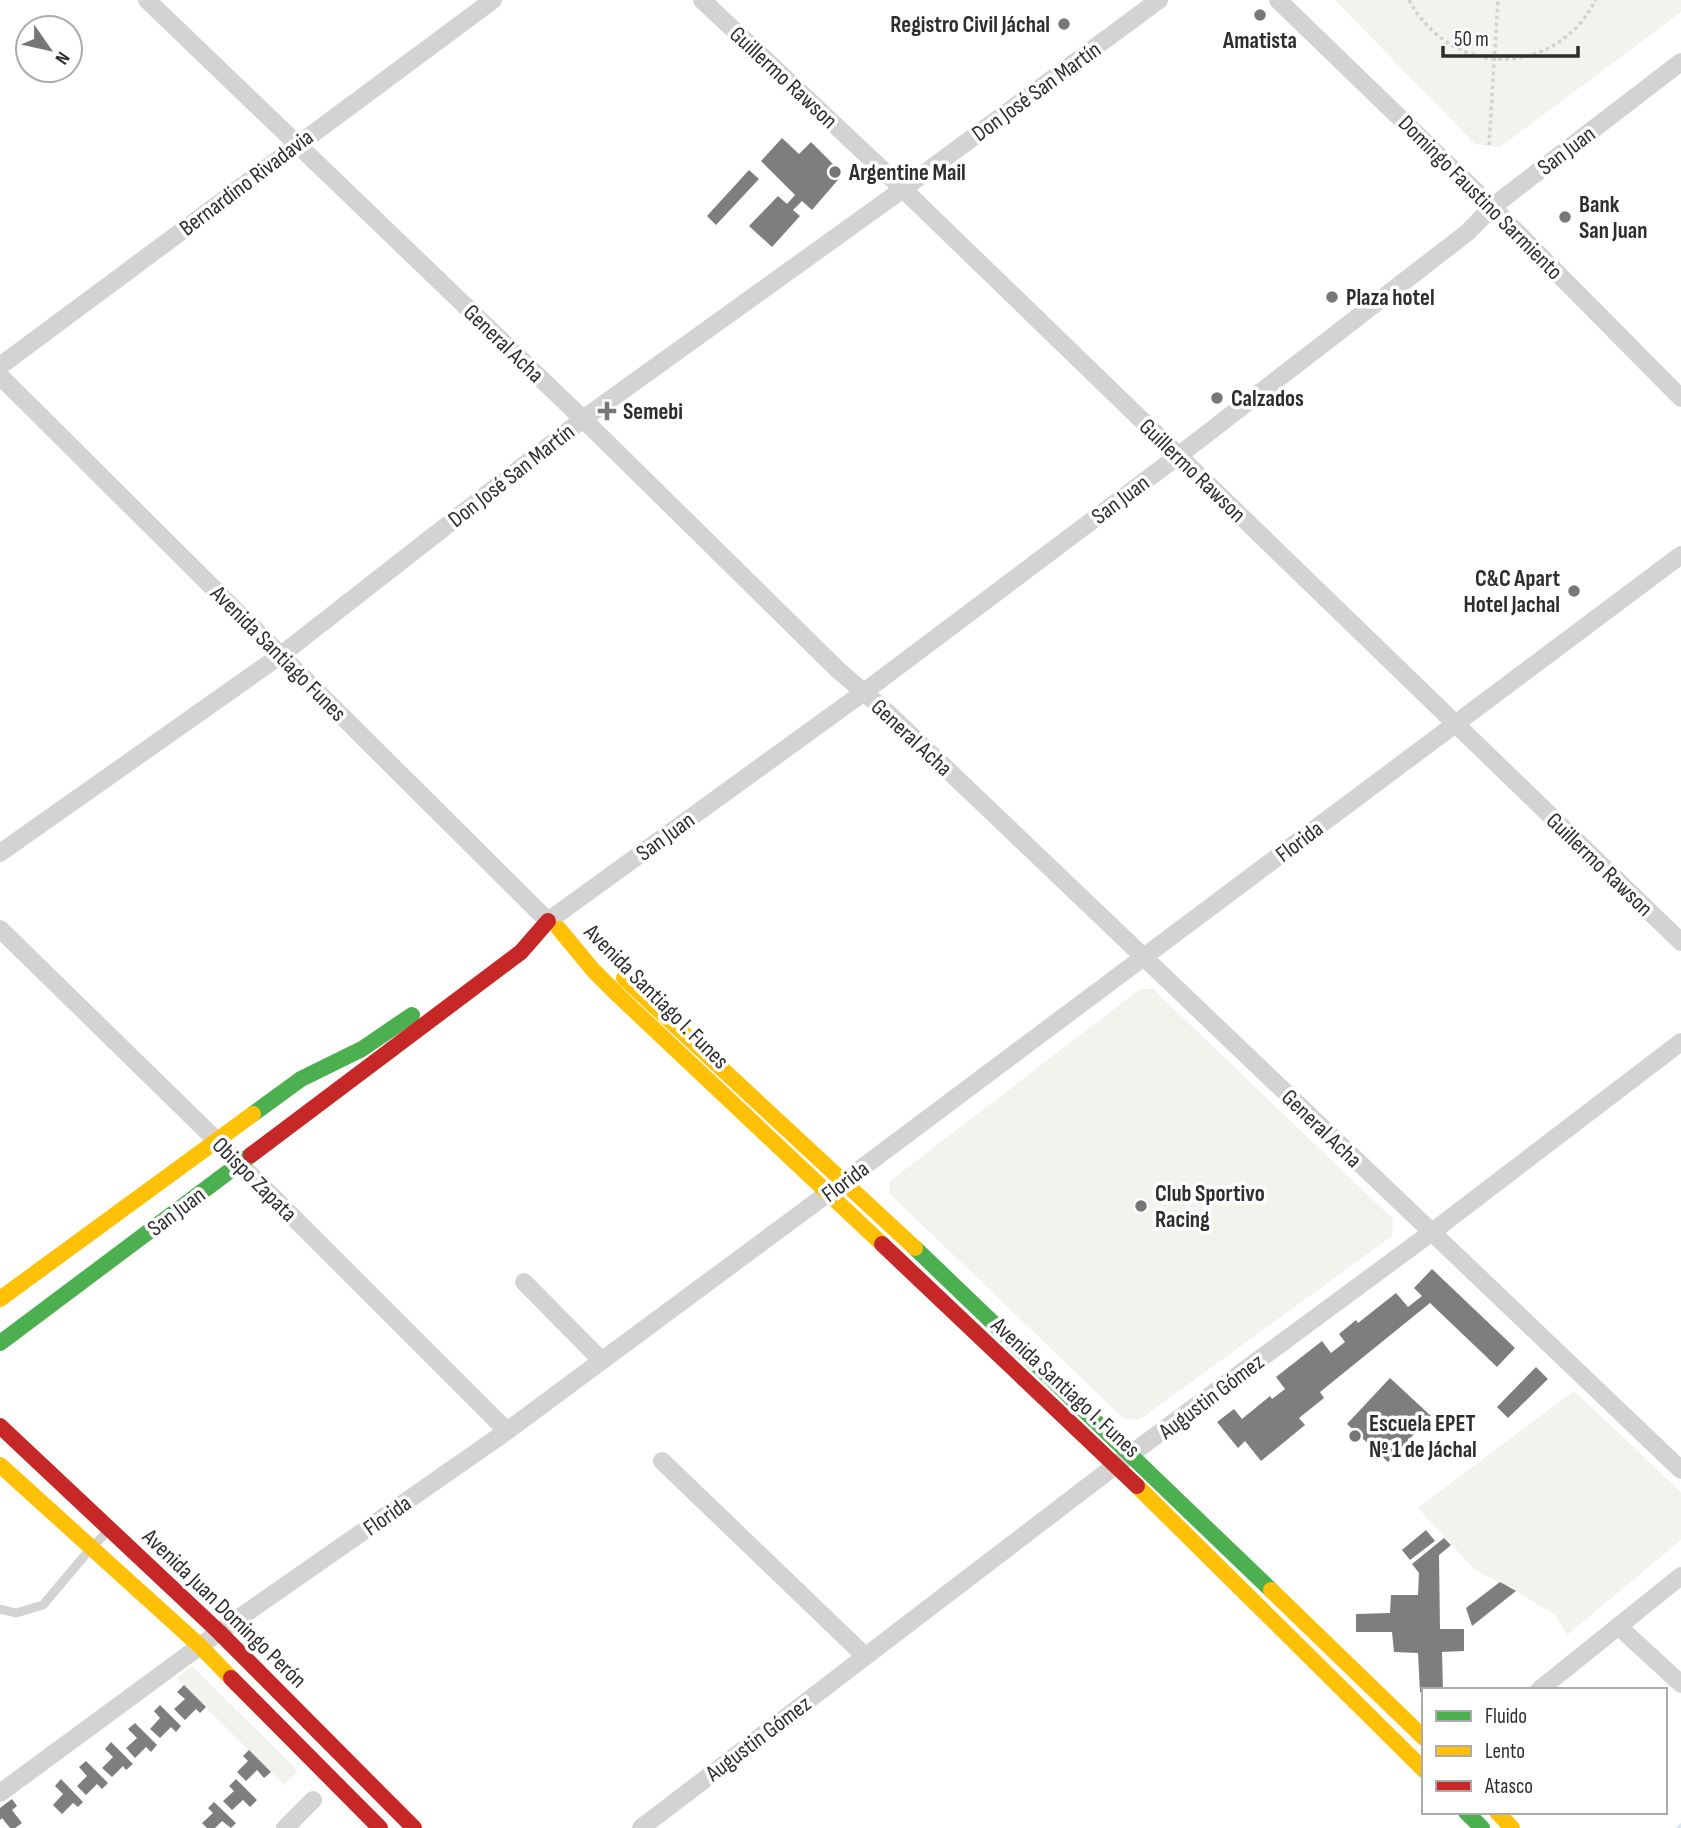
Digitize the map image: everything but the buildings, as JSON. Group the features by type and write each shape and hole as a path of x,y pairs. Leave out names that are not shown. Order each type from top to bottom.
{"main road":[{"name":"San Juan","path":"0,1299 301,1079 362,1049 554,925"},
{"name":"San Juan","path":"0,1343 554,925"},
{"name":"Avenida Santiago I. Funes","path":"554,925 598,956 635,987 845,1181 1422,1736"},
{"name":"Avenida Santiago I. Funes","path":"554,925 593,970 1116,1465 1422,1768"},
{"name":"Avenida Juan Domingo Perón","path":"0,1426 219,1632 414,1828"},
{"name":"Avenida Juan Domingo Perón","path":"0,1465 200,1646 380,1828"},
{"path":"1468,1814 1482,1828"},
{"path":"1499,1814 1513,1828"}],"street":[{"name":"General Acha","path":"146,0 583,419 838,670 1681,1470"},
{"name":"Bernardino Rivadavia","path":"0,366 494,0"},
{"name":"Guillermo Rawson","path":"702,0 903,189 1681,942"},
{"name":"Don José San Martín","path":"0,853 281,655 583,419 903,189 1159,0"},
{"name":"Domingo Faustino Sarmiento","path":"1278,0 1492,207 1681,398"},
{"name":"San Juan","path":"554,925 1178,456 1468,232 1492,207 1681,62"},
{"name":"Avenida Santiago Funes","path":"0,376 554,925"},
{"name":"Florida","path":"0,1793 219,1632 507,1431 1681,555"},
{"name":"Obispo Zapata","path":"0,929 507,1431"},
{"name":"Augustin Gómez","path":"641,1828 1116,1465 1432,1232 1681,1042"},
{"path":"524,1282 602,1361"},
{"path":"662,1461 865,1656"},
{"path":"1541,1688 1681,1576"},
{"path":"1618,1626 1681,1684"},
{"path":"285,1828 313,1800"}],"lane":[{"path":"0,1609 16,1613 43,1605 110,1529"}],"path":[{"path":"1409,0 1418,17 1440,39 1467,54 1495,60 1528,56 1555,44 1579,26 1596,0"},
{"path":"1489,145 1499,0"}],"shaded area":[{"path":"1335,0 1681,0 1681,12 1500,147 1475,144"},
{"name":"Club Sportivo Racing","path":"1140,989 1153,989 1393,1219 1392,1236 1139,1420 1123,1418 889,1193 890,1181"},
{"path":"1574,1391 1681,1492 1681,1540 1567,1635 1555,1615 1475,1570 1418,1508"},
{"path":"192,1666 298,1771 284,1785 176,1678"}],"traffic: fast":[{"path":"253,1114 301,1079 362,1049 412,1015"},
{"path":"0,1343 251,1155"},
{"path":"915,1248 1271,1590"},
{"path":"1468,1814 1482,1828"}],"traffic: slow":[{"path":"559,929 620,997 882,1244"},
{"path":"624,978 915,1248"},
{"path":"0,1299 253,1114"},
{"path":"0,1465 200,1646 231,1678"},
{"path":"1137,1486 1422,1768"},
{"path":"1271,1590 1422,1736"},
{"path":"1499,1814 1512,1828"}],"traffic: jam":[{"path":"251,1155 521,952 548,921"},
{"path":"882,1244 1137,1486"},
{"path":"0,1426 219,1632 414,1828"},
{"path":"231,1678 380,1828"}],"place":[{"name":"Amatista","path":"1260,15"},
{"name":"Registro Civil Jáchal","path":"1064,24"},
{"name":"Argentine Mail","path":"835,172"},
{"name":"Bank San Juan","path":"1565,217"},
{"name":"Plaza hotel","path":"1332,297"},
{"name":"Calzados","path":"1217,398"},
{"name":"Semebi","path":"607,411"},
{"name":"C&C Apart Hotel Jachal","path":"1574,591"},
{"name":"Club Sportivo Racing","path":"1141,1206"},
{"name":"Escuela EPET Nº 1 de Jáchal","path":"1355,1436"}]}
